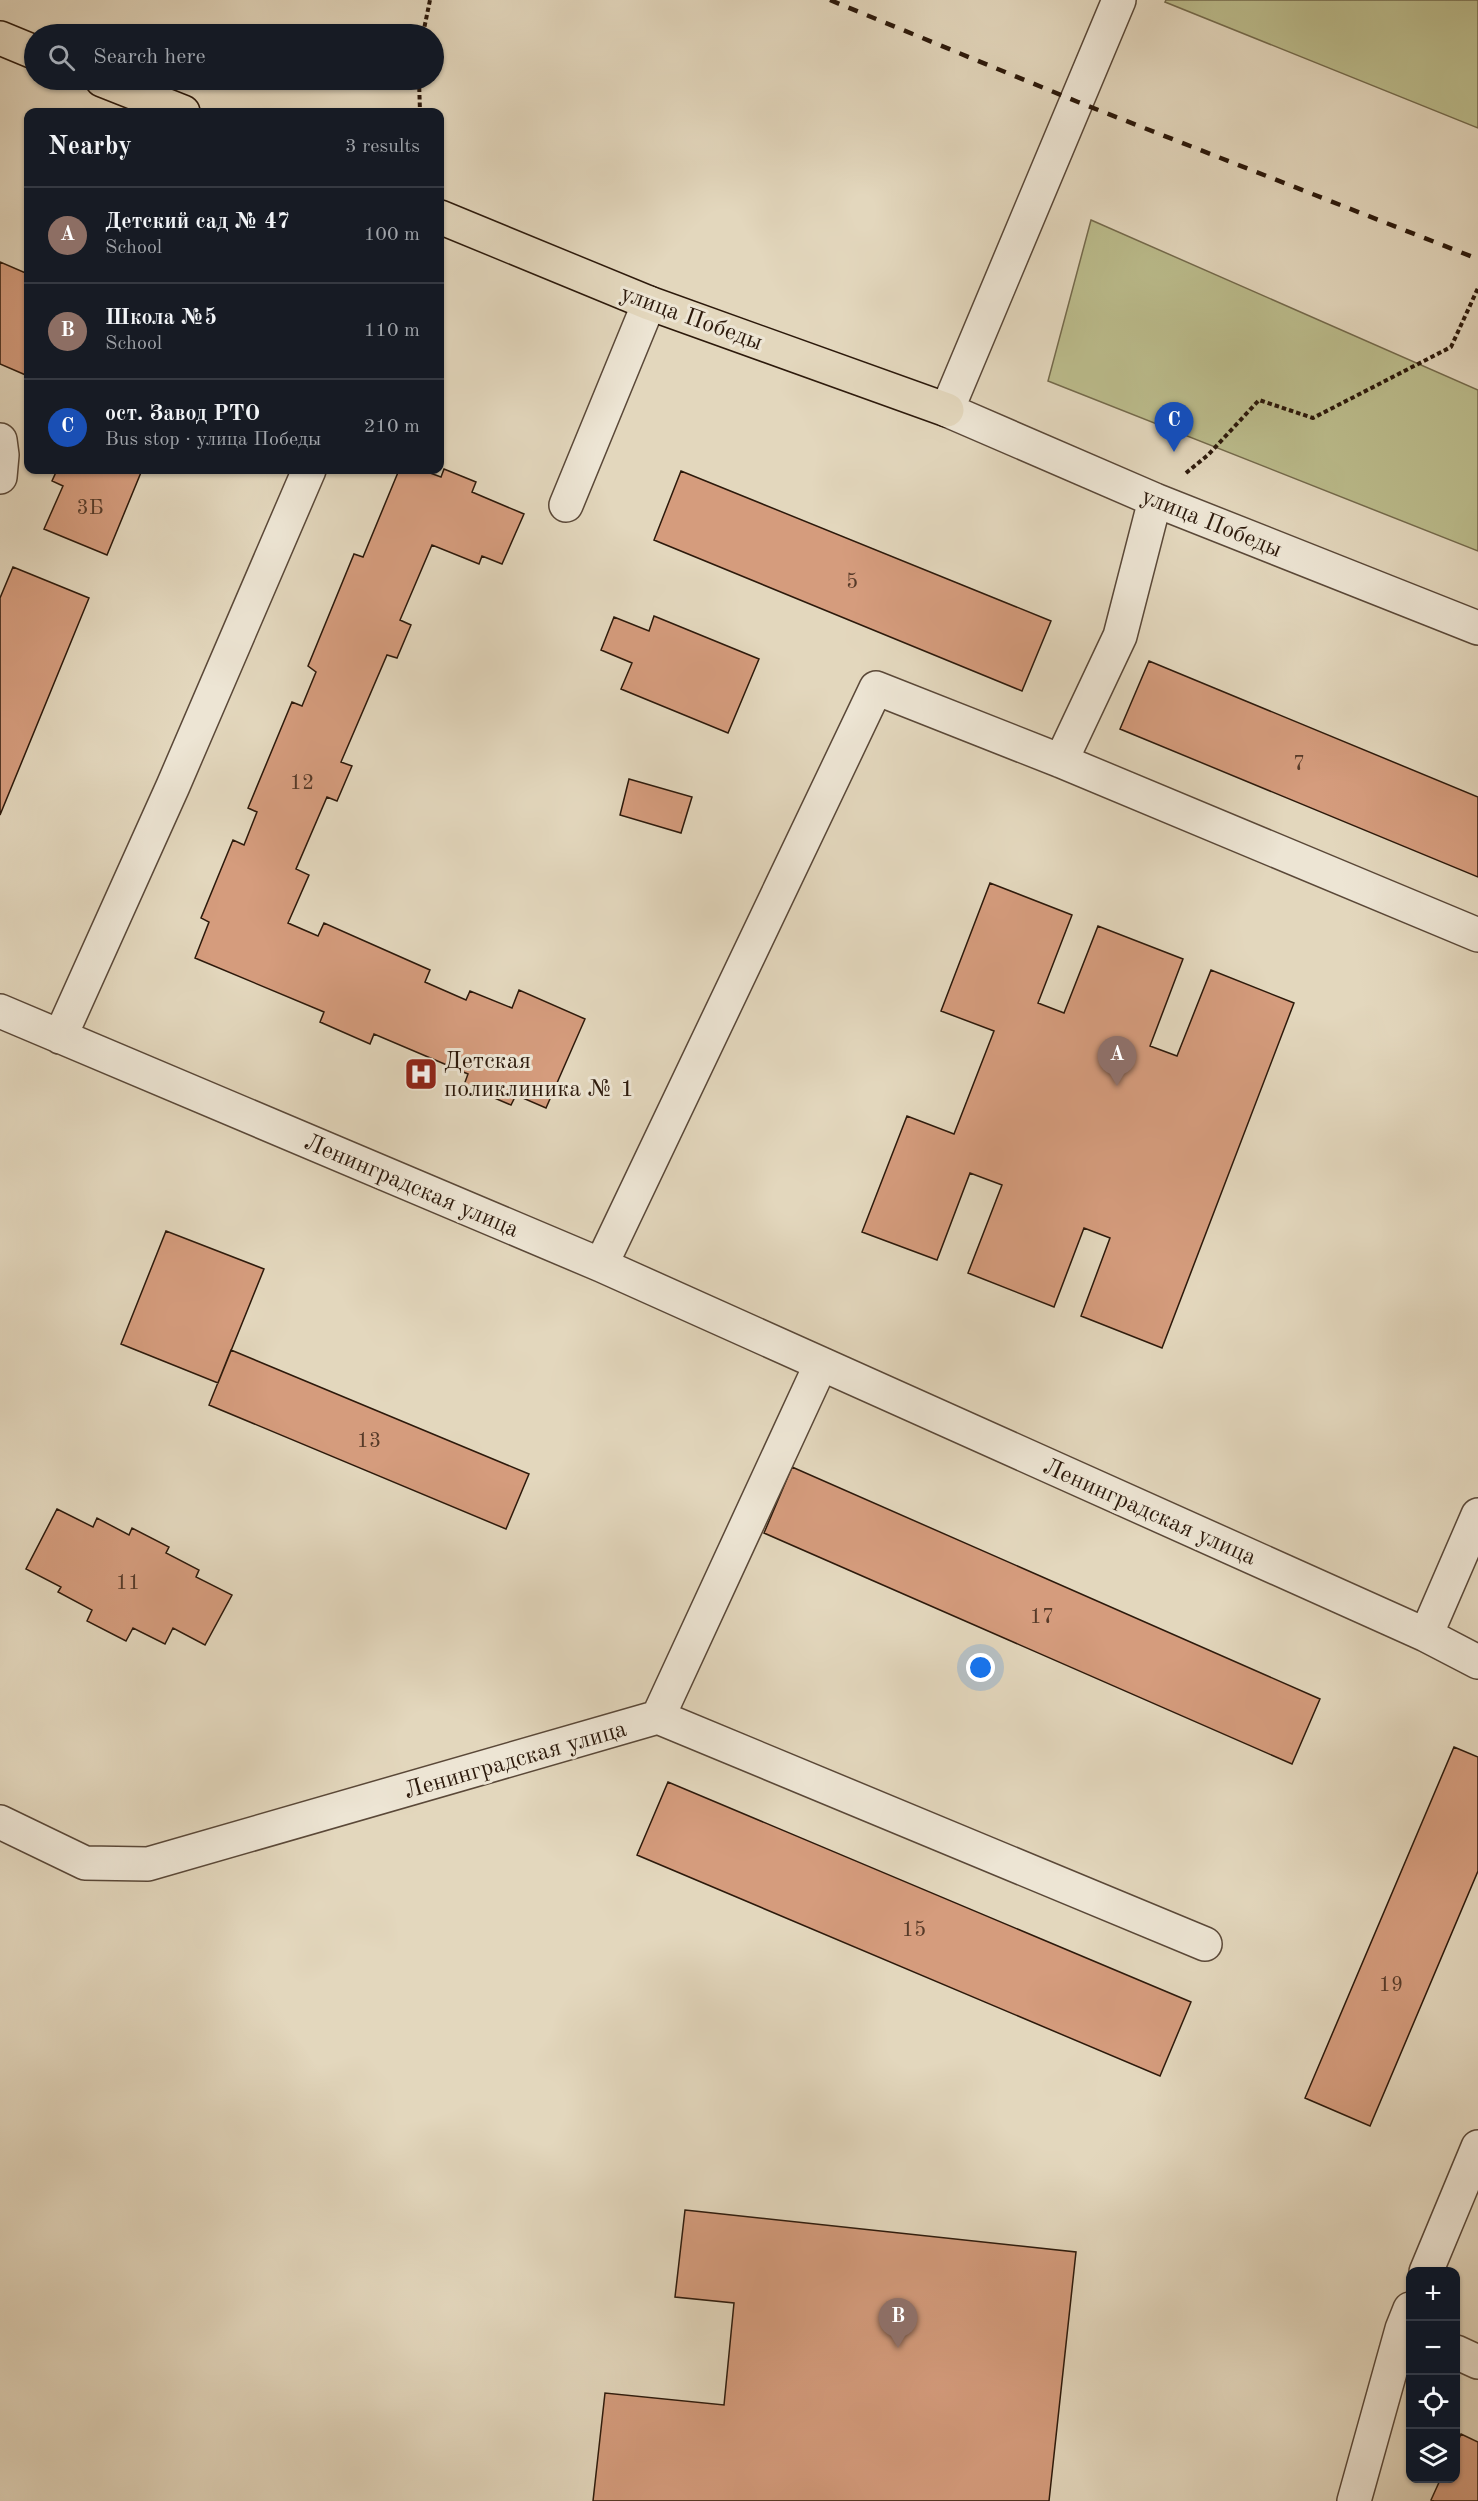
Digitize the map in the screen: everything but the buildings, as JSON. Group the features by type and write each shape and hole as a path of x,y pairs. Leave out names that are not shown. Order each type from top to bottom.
{"main road":[{"path":"0,38 24,48"},
{"path":"127,90 173,108"},
{"name":"улица Победы","path":"444,219 650,303 947,410"}],"street":[{"path":"947,410 1119,0"},
{"path":"566,505 650,303"},
{"name":"улица Победы","path":"947,410 1155,500 1478,628"},
{"path":"0,440 2,455 0,477"},
{"path":"60,1036 173,786 307,474"},
{"path":"1061,761 1120,636 1155,500"},
{"path":"602,1265 876,688 1061,761 1478,935"},
{"name":"Ленинградская улица","path":"0,1011 602,1265 1426,1635 1478,1662"},
{"name":"Ленинградская улица","path":"0,1822 85,1863 148,1864 658,1717 821,1364"},
{"path":"1426,1635 1478,1515"},
{"path":"658,1717 1204,1944"},
{"path":"1428,2267 1478,2147"},
{"path":"1354,2501 1406,2330"},
{"path":"1460,2354 1478,2362"}],"path":[{"path":"425,24 430,0"},
{"path":"419,90 420,108"},
{"path":"1155,500 1208,455 1259,400 1313,418 1451,347 1478,288"}],"green space":[{"path":"1166,0 1478,0 1478,128 1165,2"},
{"path":"1091,220 1478,390 1478,551 1048,381"}],"railway":[{"path":"830,0 1078,102 1478,259"}],"place":[{"name":"ост. Завод РТО","path":"1174,452"},
{"name":"Детская поликлиника № 1","path":"421,1074"},
{"name":"Детский сад № 47","path":"1117,1086"},
{"name":"Школа №5","path":"898,2348"}]}
